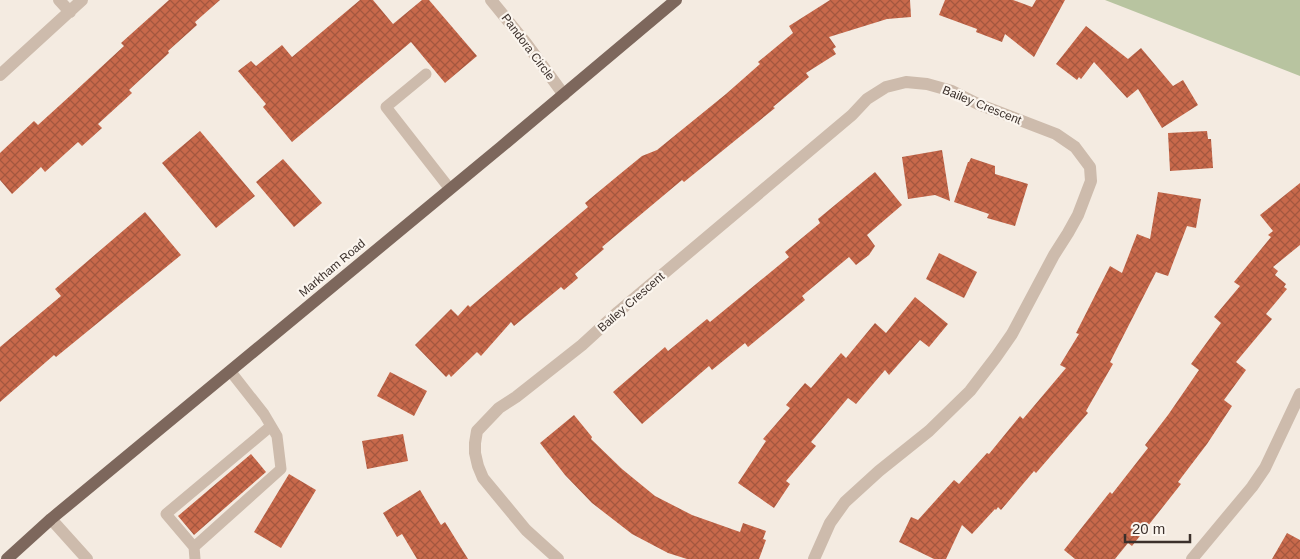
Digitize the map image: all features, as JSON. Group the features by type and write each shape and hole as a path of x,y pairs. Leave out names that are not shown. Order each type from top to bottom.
{"main road":[{"name":"Markham Road","path":"6,559 51,519 231,372 676,0"}],"street":[{"path":"59,0 70,12"},
{"path":"0,75 82,0"},
{"name":"Pandora Circle","path":"491,0 526,43 564,95"},
{"name":"Bailey Crescent","path":"558,559 526,530 483,478 478,466 475,443 477,431 499,408 516,398 582,345 618,312 852,115 867,98 886,87 906,82 927,84 952,91 978,104 1056,134 1075,147 1090,167 1092,180 1078,215 1012,334 970,391 929,431 879,471 845,502 830,523 814,559"},
{"path":"1192,559 1252,487 1265,468 1300,394"},
{"path":"51,519 87,559"}],"lane":[{"path":"426,74 386,107 450,189"},
{"path":"231,372 264,414 271,426 276,436 281,469 259,484 219,519 195,553 166,514 197,495 238,460 271,426"}],"green space":[{"path":"1105,0 1300,0 1300,76"}],"building":[{"path":"169,0 220,0 195,22 197,25 129,90 132,93 98,124 102,128 82,146 78,142 45,172 41,167 12,194 0,180 0,153 34,121 38,125 124,46 121,43"},
{"path":"360,0 373,0 393,24 422,0 429,0 477,56 445,83 411,42 292,142 263,107 266,104 238,71 251,61 256,66 282,45 292,57"},
{"path":"830,0 910,0 911,17 887,19 829,37 836,47 833,49 836,54 806,73 809,77 773,107 775,108 684,182 682,180 602,247 604,249 575,274 578,278 564,290 561,287 514,326 511,322 481,356 477,352 451,377 449,374 446,377 415,345 451,309 458,316 468,305 470,307 588,207 585,203 642,156 657,150 726,94 760,64 758,62 793,33 789,26"},
{"path":"945,0 1013,0 1032,7 1036,0 1065,0 1034,57 1005,34 1002,42 976,32 977,29 939,15"},
{"path":"1086,26 1128,59 1141,48 1173,86 1183,80 1198,105 1162,128 1138,89 1127,98 1094,62 1081,79 1079,77 1077,80 1056,64"},
{"path":"200,131 255,196 216,228 162,163"},
{"path":"1207,131 1208,139 1211,139 1213,168 1170,171 1168,133"},
{"path":"942,150 950,201 935,195 908,199 902,157"},
{"path":"971,158 995,166 995,174 1028,184 1015,226 987,218 989,214 954,202"},
{"path":"283,159 322,203 294,227 256,182"},
{"path":"875,172 902,205 867,235 875,246 869,255 856,265 849,257 802,296 805,300 748,347 745,343 712,370 709,366 642,424 613,392 665,347 668,351 707,319 710,322 789,257 785,252 820,223 818,219"},
{"path":"1300,183 1300,245 1273,267 1278,271 1275,275 1286,284 1284,287 1287,289 1266,314 1272,319 1236,362 1246,370 1224,400 1232,406 1207,444 1178,482 1181,484 1132,546 1128,543 1115,559 1075,559 1064,550 1148,448 1145,445 1199,370 1191,364 1221,323 1214,317 1240,286 1234,282 1271,237 1268,235 1273,231 1260,215"},
{"path":"1158,192 1201,199 1196,228 1187,226 1168,276 1156,272 1110,362 1113,364 1086,411 1088,413 1001,510 998,507 995,509 972,534 962,525 946,559 934,559 899,542 911,517 918,520 954,480 959,484 987,453 989,454 1020,416 1023,419 1066,368 1060,365 1079,334 1076,333 1110,266 1122,273 1137,234 1150,239"},
{"path":"145,212 181,255 56,357 54,355 0,402 0,347 61,296 55,289"},
{"path":"939,253 977,272 964,298 926,279"},
{"path":"915,297 948,324 929,347 920,340 889,375 885,370 856,404 848,398 811,442 816,446 786,481 790,484 774,508 738,483 766,441 763,439 790,408 786,405 805,383 811,388 841,353 846,358 875,323 886,333"},
{"path":"390,372 427,391 414,416 377,396"},
{"path":"574,415 592,437 591,439 622,469 655,496 692,515 740,532 743,523 766,531 763,539 766,540 759,559 687,559 668,553 632,534 592,503 565,475 540,443"},
{"path":"403,434 408,461 367,469 362,441"},
{"path":"251,454 266,472 194,535 178,516"},
{"path":"289,474 316,490 281,548 254,532"},
{"path":"420,490 441,525 445,522 468,559 417,559 402,534 397,537 383,513"},
{"path":"1287,533 1300,540 1300,559 1272,559"}]}
